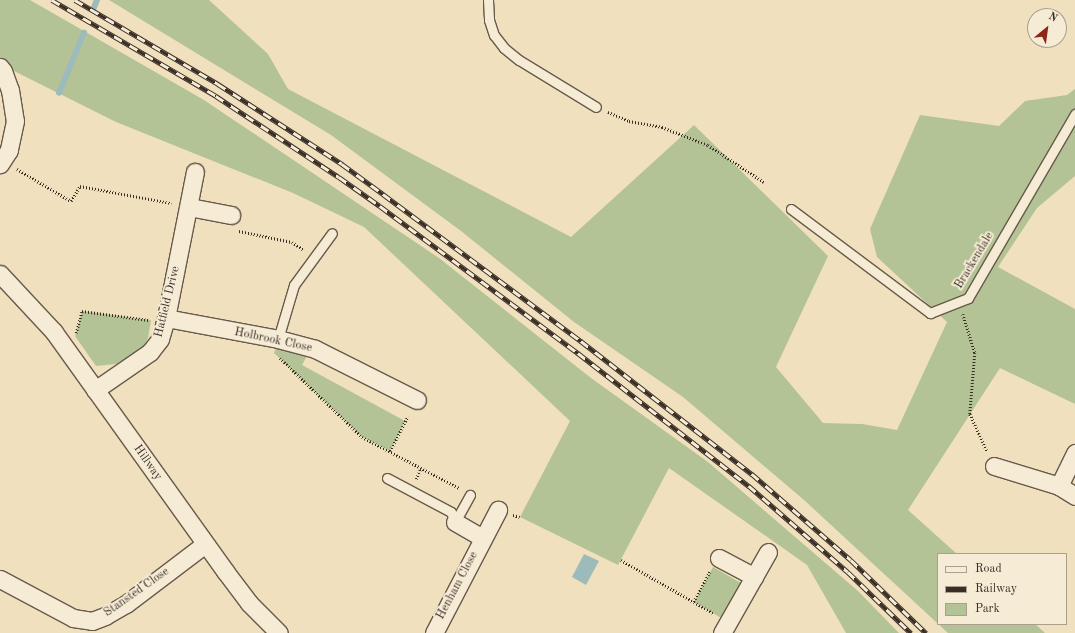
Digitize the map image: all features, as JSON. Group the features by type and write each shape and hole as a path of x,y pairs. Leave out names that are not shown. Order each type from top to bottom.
{"street":[{"path":"0,67 10,90 15,121 9,150 1,162"},
{"name":"Hatfield Drive","path":"95,390 150,352 160,340 189,207 195,172"},
{"path":"189,207 231,215"},
{"name":"Hillway","path":"0,274 17,291 63,344 205,544 249,603 279,633"},
{"name":"Holbrook Close","path":"165,320 255,334 315,349 417,400"},
{"path":"1058,486 1075,453"},
{"path":"994,466 1058,486 1075,496"},
{"name":"Henham Close","path":"434,633 498,510"},
{"name":"Henham Close","path":"455,522 483,538"},
{"name":"Stansted Close","path":"0,579 73,618 92,621 105,616 126,604 205,544"},
{"path":"725,627 768,552"},
{"path":"719,558 754,577"}],"lane":[{"path":"488,0 489,20 494,35 504,48 519,60 596,107"},
{"name":"Brackendale","path":"791,209 930,313 968,298 1075,114"},
{"path":"278,339 294,285 332,233"},
{"path":"387,478 451,512 455,522"},
{"path":"455,522 470,494"}],"path":[{"path":"596,107 629,122 662,127 708,145 764,182"},
{"path":"1,162 71,201 80,186 189,207"},
{"path":"231,215 230,229 292,242 315,257"},
{"path":"959,302 975,353 970,414 994,466"},
{"path":"63,344 75,336 82,311 165,320"},
{"path":"255,334 362,437 470,494"},
{"path":"390,451 417,400"},
{"path":"694,602 719,558"},
{"path":"621,560 694,602 725,627"}],"green space":[{"path":"0,0 30,0 204,100 439,258 591,378 708,462 858,591 899,633 846,633 807,565 669,468 618,565 520,517 570,421 364,227 293,193 116,122 0,64"},
{"path":"109,0 209,0 268,54 288,89 571,237 694,125 828,256 776,367 823,423 862,424 897,430 947,322 877,257 870,229 920,115 999,126 1025,101 1067,95 1075,89 1075,176 1037,208 998,267 1075,309 1075,404 1000,368 908,510 956,553 937,553 937,623 804,500 683,397 574,322 461,231 331,135"},
{"path":"82,311 151,320 148,338 142,350 116,364 96,366 75,336"},
{"path":"276,348 307,356 302,365 405,421 390,451 362,437 274,353"},
{"path":"713,567 748,587 728,622 694,602"},
{"path":"939,625 1036,625 1045,633 948,633"}],"water":[{"path":"584,554 599,561 586,585 572,577"}],"waterway":[{"path":"93,10 97,0"},
{"path":"59,93 84,33"}],"railway":[{"path":"52,0 216,96 339,177 380,206 578,353 749,486 848,572 911,633"},
{"path":"75,0 218,84 342,164 581,341 752,474 851,560 926,633"}]}
